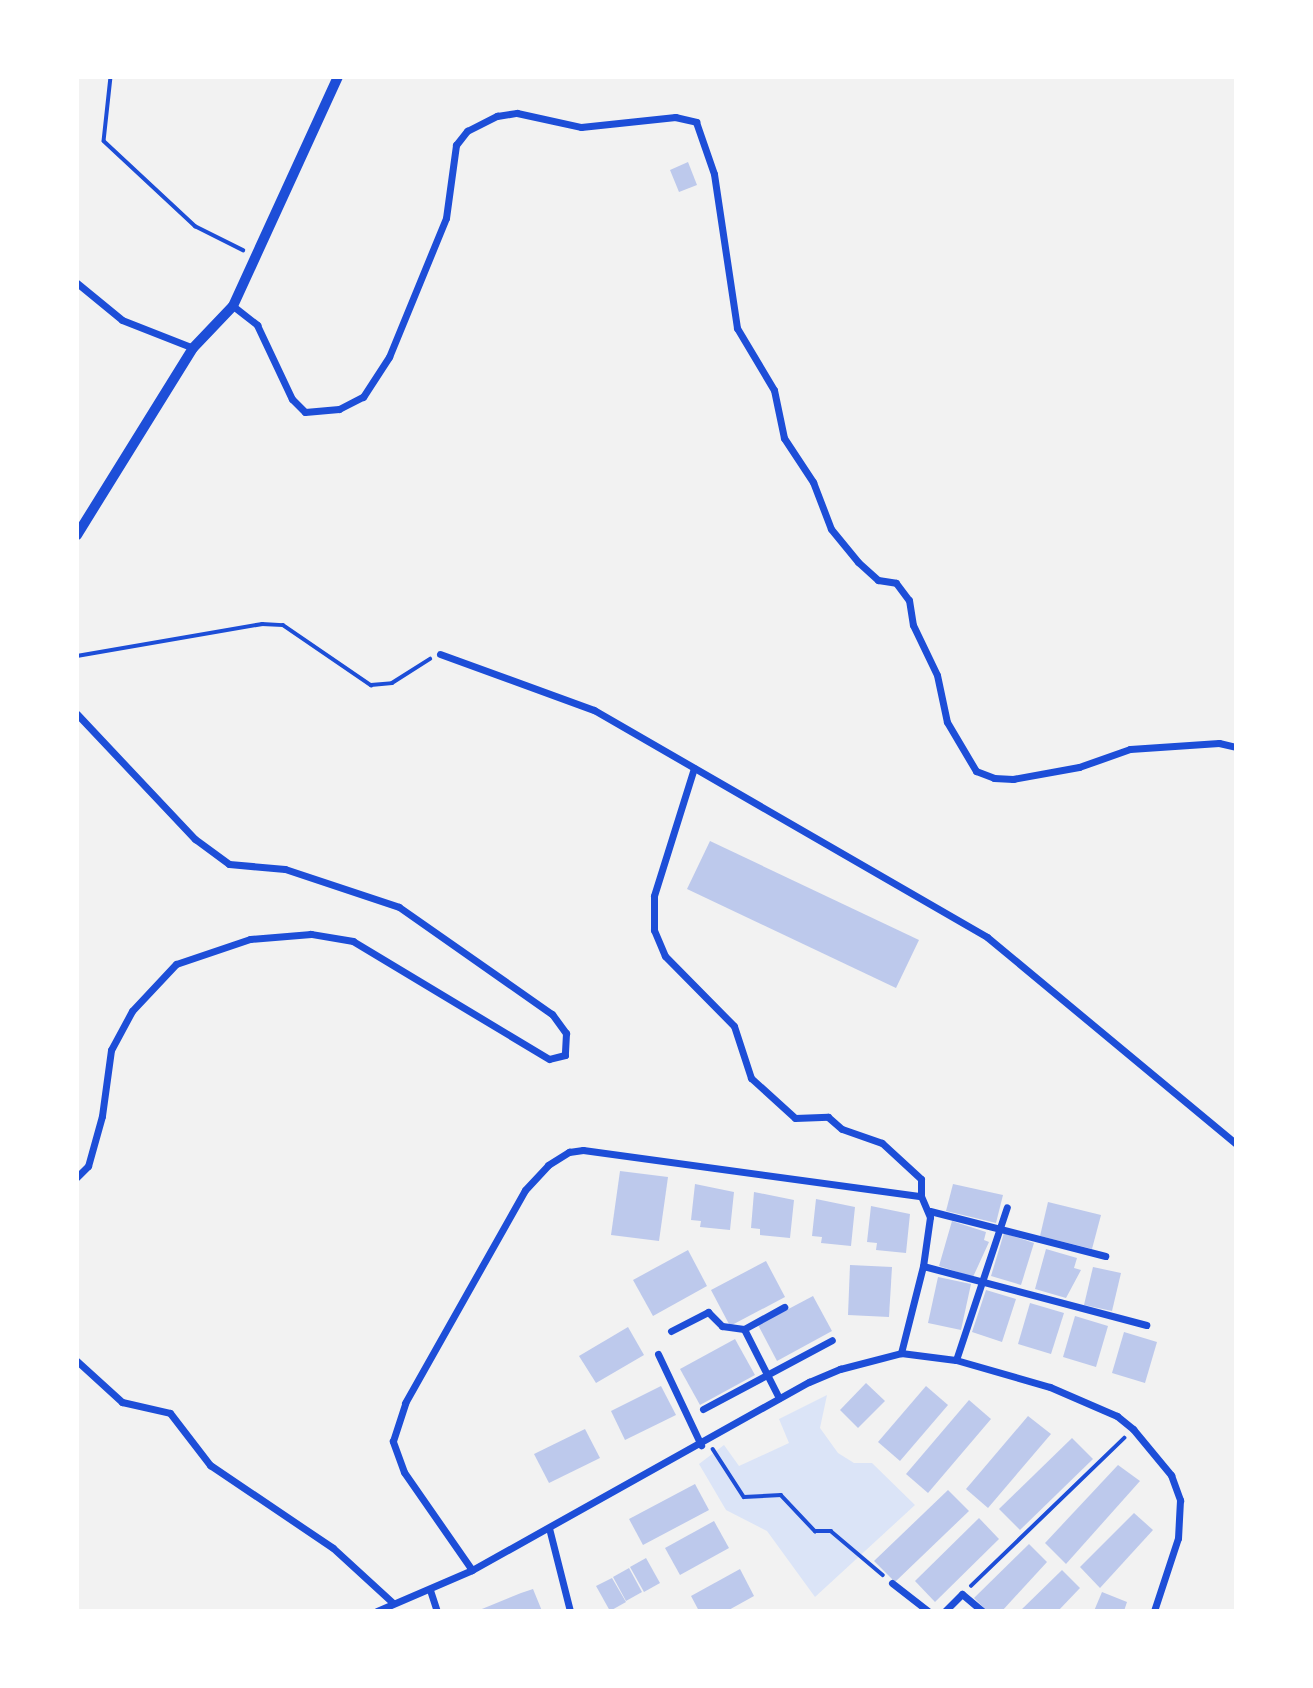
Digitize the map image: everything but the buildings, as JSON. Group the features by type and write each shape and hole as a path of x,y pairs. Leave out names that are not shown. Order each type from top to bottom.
{"street":[{"path":"77,536 192,348 233,306 254,255 338,77"},
{"path":"233,306 257,325 292,399 305,412 339,409 363,397 389,357 446,218 456,145 467,131 497,116 517,113 581,127 675,117 696,122 714,174 737,328 774,390 784,438 813,482 831,529 858,562 878,580 896,583 909,600 913,625 937,675 947,722 976,771 1013,779 1079,767 1130,749 1219,743 1236,747"},
{"path":"77,283 122,320 192,348"},
{"path":"440,654 594,710 987,937 1236,1144"},
{"path":"77,713 195,839 229,864 285,869 399,907 552,1014 566,1033 565,1055 549,1059 353,941 311,934 240,942 176,964 132,1011 111,1050 102,1116 88,1166 77,1177"},
{"path":"694,768 653,897 654,930 665,956 734,1026 751,1079 795,1118 828,1117 842,1129 882,1143 921,1179 921,1196 930,1211 923,1266 901,1353"},
{"path":"472,1570 404,1472 393,1441 405,1403 524,1190 548,1165 583,1150 921,1196"},
{"path":"956,1360 1007,1208"},
{"path":"930,1211 1105,1256"},
{"path":"923,1266 1146,1325"},
{"path":"671,1331 708,1312 722,1326 744,1329 784,1307"},
{"path":"744,1329 779,1398"},
{"path":"703,1409 832,1340"},
{"path":"377,1611 472,1570 705,1443 779,1398 840,1368 901,1353 956,1360 1050,1387 1117,1416 1133,1429 1171,1475 1180,1500 1178,1538 1154,1611"},
{"path":"658,1354 705,1443"},
{"path":"77,1361 122,1402 170,1413 210,1465 333,1548 393,1603"},
{"path":"549,1528 570,1611"},
{"path":"892,1583 928,1611"},
{"path":"430,1590 437,1611"},
{"path":"945,1611 962,1594 982,1611"}],"path":[{"path":"111,77 104,141 195,226 254,255"},
{"path":"77,656 198,632 283,625 371,685 392,683 440,654"},
{"path":"962,1594 1133,1429"},
{"path":"705,1443 744,1497 781,1495 815,1531 831,1531 892,1583"}],"shaded area":[{"path":"827,1395 820,1428 838,1453 854,1463 872,1463 915,1505 815,1597 767,1531 726,1510 699,1464 724,1445 739,1466 789,1443 779,1419"}]}
